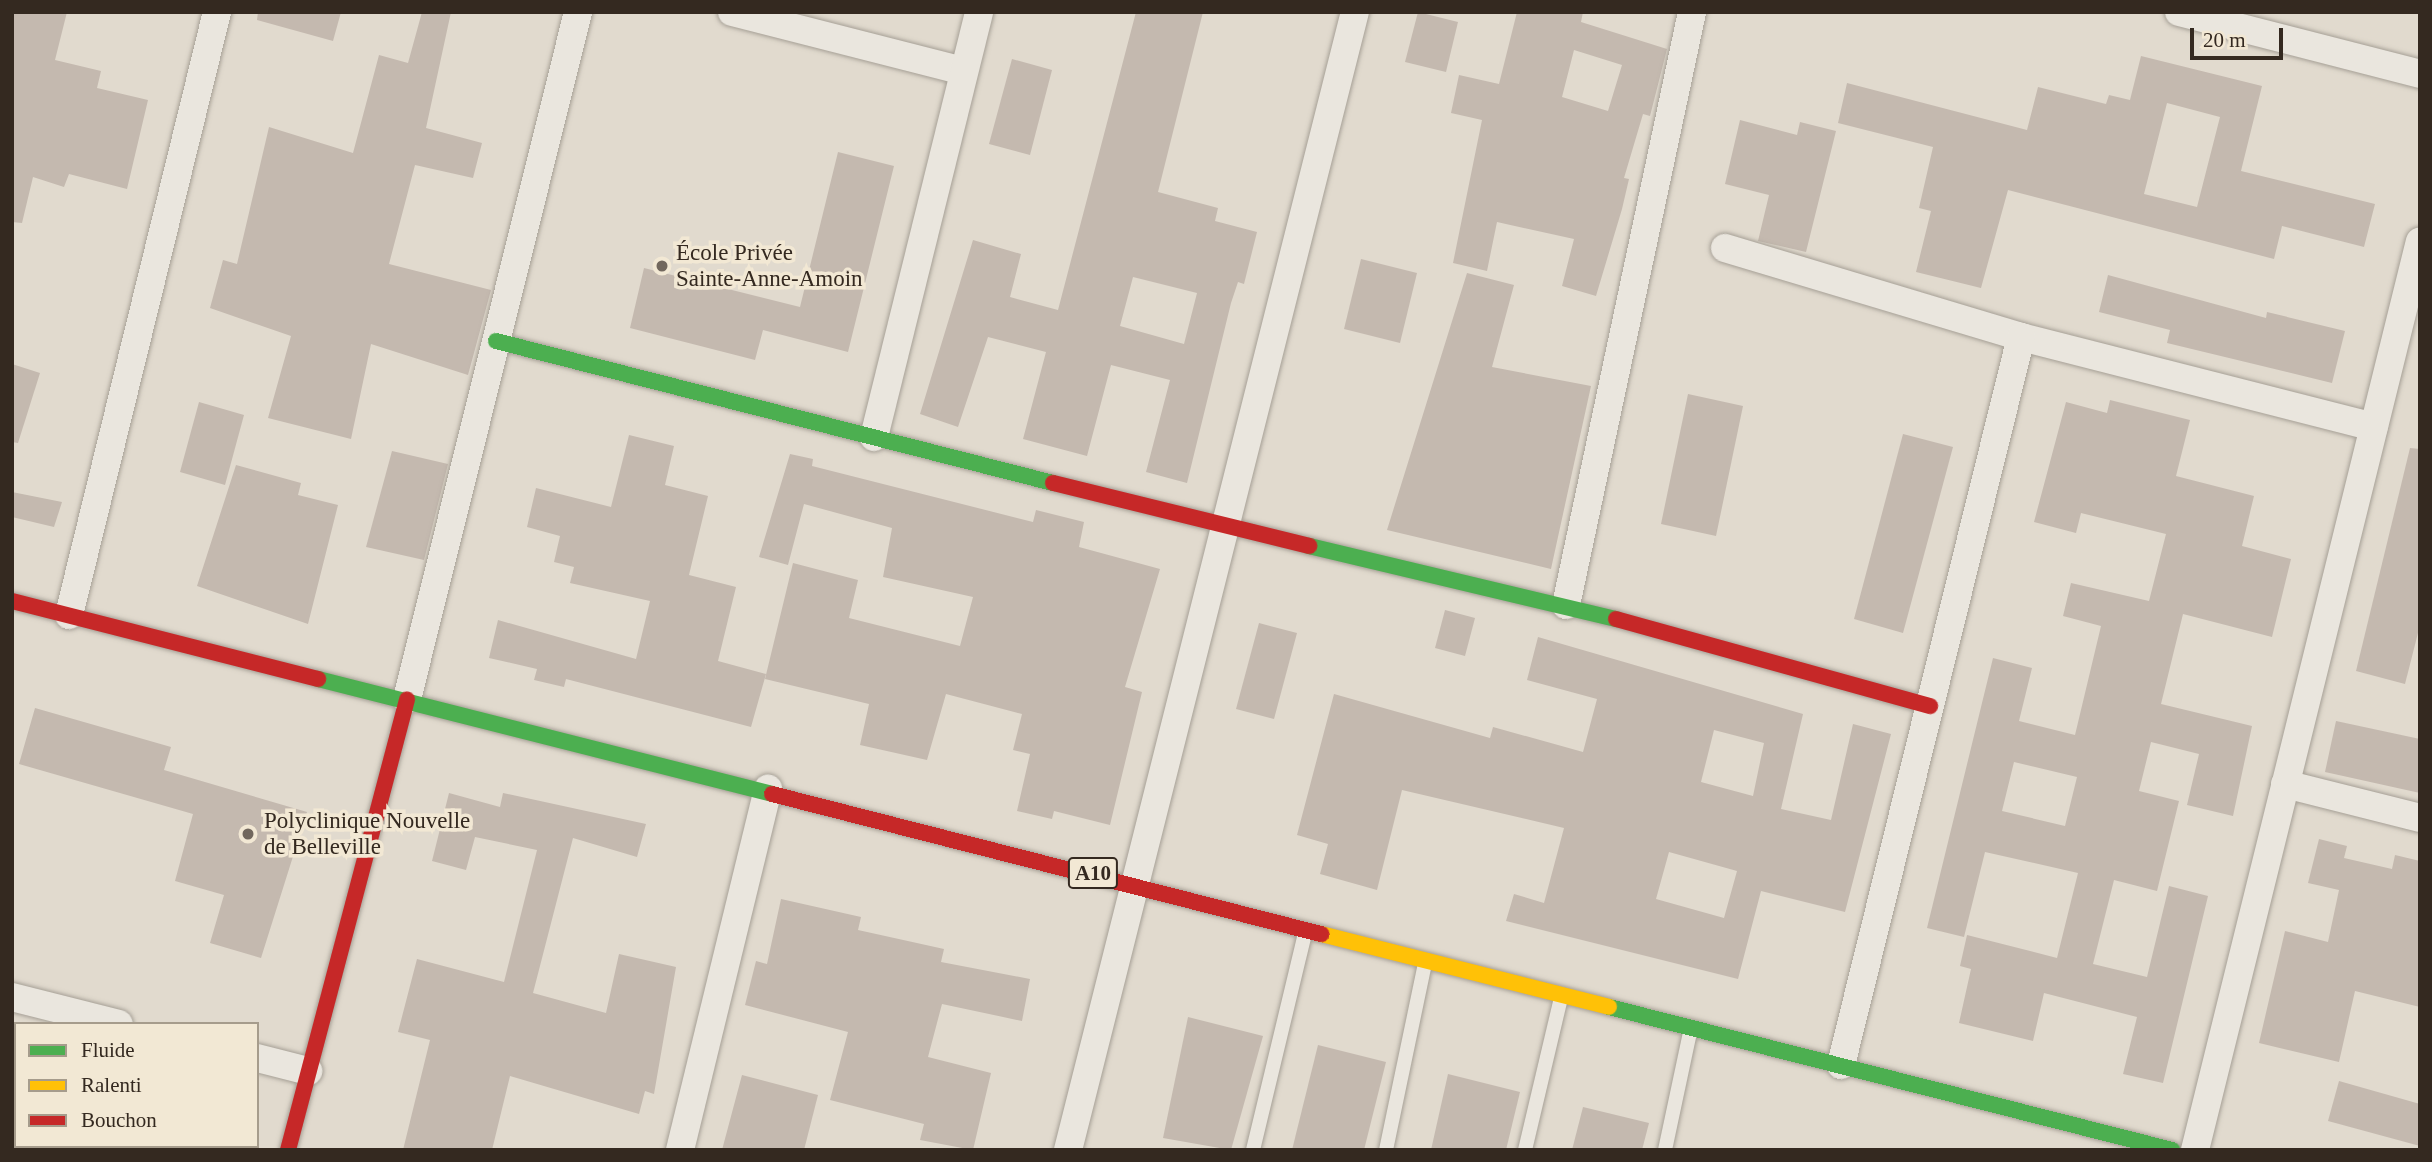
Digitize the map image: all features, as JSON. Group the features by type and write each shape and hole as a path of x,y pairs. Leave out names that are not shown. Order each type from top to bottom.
{"main road":[{"path":"496,341 1227,527 1566,605 1930,706"},
{"name":"A10","path":"12,601 768,789 2172,1150"},
{"path":"288,1150 408,699"}],"street":[{"path":"68,615 217,12"},
{"path":"408,699 578,12"},
{"path":"732,12 964,71"},
{"path":"874,437 979,12"},
{"path":"1068,1150 1355,12"},
{"path":"1566,605 1692,12"},
{"path":"2179,12 2206,16 2420,74"},
{"path":"2195,1150 2420,241"},
{"path":"1725,248 2021,337 2374,426"},
{"path":"1841,1065 2021,337"},
{"path":"2286,784 2420,818"},
{"path":"680,1150 768,789"},
{"path":"12,997 112,1022"},
{"path":"259,1059 308,1071"}],"lane":[{"path":"1254,1150 1307,928"},
{"path":"1386,1150 1426,958"},
{"path":"1525,1150 1562,993"},
{"path":"1665,1150 1692,1027"}],"building":[{"path":"12,12 67,12 55,60 101,71 97,88 148,100 127,189 69,174 64,187 33,177 22,223 12,222"},
{"path":"258,12 341,12 333,41 257,20"},
{"path":"422,12 451,12 426,128 482,143 473,178 415,165 389,264 491,290 468,375 371,344 351,439 268,418 291,336 210,308 223,260 237,264 269,127 353,153 379,55 408,63"},
{"path":"1136,12 1203,12 1158,192 1218,208 1215,221 1257,232 1244,284 1238,282 1231,303 1187,483 1146,472 1170,380 1111,365 1087,456 1023,439 1046,352 988,337 958,427 920,414 973,240 1021,254 1010,297 1058,310","holes":["1133,277 1197,293 1184,344 1120,326"]},
{"path":"1418,12 1458,22 1446,72 1405,62"},
{"path":"1517,12 1583,12 1581,22 1667,49 1650,116 1643,114 1624,178 1629,179 1622,209 1596,296 1562,286 1574,239 1497,222 1487,271 1453,263 1482,120 1451,113 1459,75 1499,84","holes":["1574,50 1622,65 1608,111 1562,97"]},
{"path":"2141,56 2262,86 2241,171 2375,204 2364,247 2282,226 2274,259 2008,190 1981,288 1916,272 1931,211 1919,208 1933,147 1838,123 1847,83 2027,130 2038,87 2106,104 2109,95 2130,100","holes":["2167,103 2220,117 2197,207 2144,194"]},
{"path":"1012,59 1052,70 1030,155 989,144"},
{"path":"1740,120 1797,135 1800,122 1836,131 1806,252 1758,241 1769,195 1725,184"},
{"path":"838,152 894,166 848,352 763,330 755,360 630,328 644,268 800,307"},
{"path":"1361,259 1417,273 1400,343 1344,329"},
{"path":"1467,273 1514,285 1492,367 1591,386 1551,569 1387,530"},
{"path":"2108,275 2266,318 2267,312 2345,331 2332,383 2167,343 2170,330 2099,312"},
{"path":"12,364 40,373 18,443 12,442"},
{"path":"1688,394 1743,406 1716,536 1661,524"},
{"path":"2110,400 2190,420 2176,476 2254,496 2242,546 2291,559 2272,637 2183,614 2161,704 2252,726 2233,816 2187,805 2199,754 2151,742 2139,791 2179,801 2157,891 2114,880 2093,964 2147,977 2169,886 2208,896 2163,1083 2123,1074 2137,1017 2044,993 2033,1041 1959,1023 1971,969 1960,966 1967,935 2057,958 2078,873 1985,852 1964,937 1927,928 1993,658 2032,668 2019,721 2075,735 2101,626 2063,616 2071,583 2149,601 2166,534 2081,513 2076,533 2034,522 2066,402 2107,413","holes":["2014,762 2077,777 2065,826 2002,811"]},
{"path":"199,402 244,415 225,485 180,472"},
{"path":"1903,434 1953,447 1903,633 1854,619"},
{"path":"629,435 674,446 665,485 708,496 689,575 736,587 718,661 766,674 751,727 566,679 564,687 534,680 537,669 489,658 498,620 636,659 650,601 570,583 574,567 554,562 560,536 527,527 536,488 611,507"},
{"path":"2410,448 2420,449 2420,625 2405,684 2356,671"},
{"path":"392,451 448,464 424,560 366,547"},
{"path":"790,454 813,459 812,466 1033,522 1036,510 1084,522 1079,547 1160,569 1125,687 1142,692 1110,825 1054,811 1052,819 1017,811 1030,754 1013,750 1022,714 946,694 927,760 860,745 869,704 765,679 793,563 858,580 849,618 960,646 973,597 883,577 892,528 804,504 788,565 759,557"},
{"path":"236,465 301,483 298,495 338,505 308,624 197,586"},
{"path":"12,492 62,502 54,527 12,517"},
{"path":"1445,610 1475,618 1465,656 1435,648"},
{"path":"1259,623 1297,633 1274,719 1236,709"},
{"path":"1538,637 1803,714 1781,809 1831,820 1853,724 1891,734 1845,912 1761,891 1738,979 1506,921 1514,894 1544,903 1564,828 1402,790 1377,890 1320,874 1328,844 1297,835 1334,694 1490,738 1493,727 1583,752 1597,699 1527,680","holes":["1714,730 1764,743 1753,796 1701,782","1669,852 1737,871 1724,918 1656,899"]},
{"path":"35,708 171,747 164,770 307,812 261,958 210,943 224,895 175,881 193,814 19,764"},
{"path":"2336,721 2420,739 2420,793 2325,772"},
{"path":"449,793 500,807 503,793 646,824 637,857 573,838 533,993 606,1013 619,954 676,967 654,1094 645,1091 639,1114 510,1076 492,1150 403,1150 430,1040 398,1032 417,959 504,982 537,850 475,837 466,870 432,861"},
{"path":"2319,839 2347,846 2344,858 2392,869 2395,855 2420,861 2420,1007 2355,991 2339,1062 2259,1043 2285,931 2328,942 2339,890 2308,883"},
{"path":"781,899 861,917 858,930 944,949 941,962 1030,979 1022,1021 942,1004 928,1057 991,1073 973,1150 920,1140 924,1124 830,1100 848,1032 745,1005 756,961 767,964"},
{"path":"1188,1017 1263,1036 1231,1150 1163,1138"},
{"path":"1318,1045 1386,1062 1364,1150 1292,1150"},
{"path":"1448,1074 1520,1092 1506,1150 1431,1150"},
{"path":"742,1075 818,1095 804,1150 722,1150"},
{"path":"2339,1081 2420,1104 2420,1146 2328,1121"},
{"path":"1583,1107 1649,1123 1642,1150 1572,1150"}],"traffic: fast":[{"path":"496,341 1053,483"},
{"path":"1309,546 1616,619"},
{"path":"318,679 772,794"},
{"path":"1609,1007 2172,1150"}],"traffic: slow":[{"path":"1321,934 1609,1007"}],"traffic: jam":[{"path":"1053,483 1309,546"},
{"path":"12,601 318,679"},
{"path":"1616,619 1930,706"},
{"path":"288,1150 407,699"},
{"path":"772,794 1321,934"}],"place":[{"name":"École Privée Sainte-Anne-Amoin","path":"662,266"},
{"name":"Polyclinique Nouvelle de Belleville","path":"248,834"}]}
